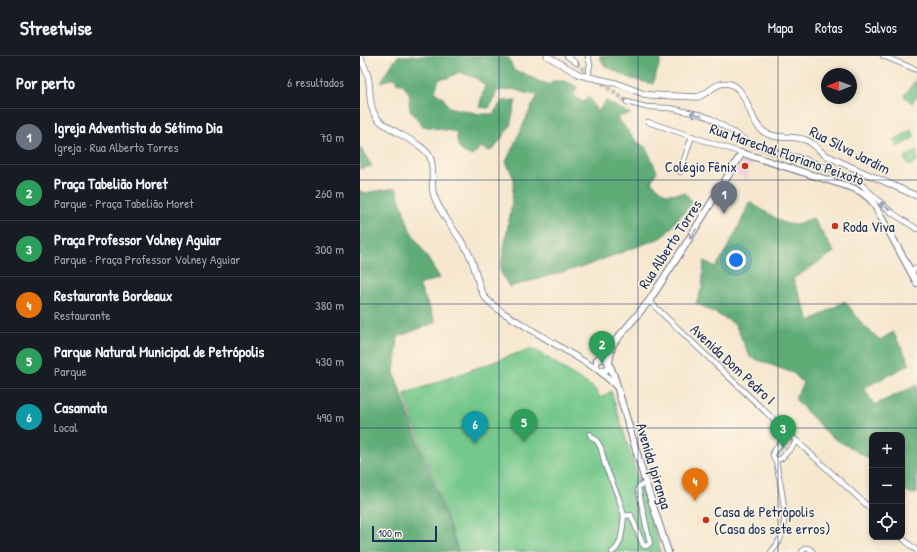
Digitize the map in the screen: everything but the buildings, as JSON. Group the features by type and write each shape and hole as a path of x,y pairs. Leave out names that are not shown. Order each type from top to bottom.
{"main road":[{"name":"Rua Marechal Floriano Peixoto","path":"742,152 857,189 864,193 874,204 917,283"},
{"name":"Rua Alberto Torres","path":"598,360 612,346 648,301 688,240 742,152"},
{"name":"Rua Alberto Torres","path":"609,364 612,346"},
{"path":"604,358 609,364 607,370 602,371 599,370 596,365 598,360 604,358"},
{"name":"Avenida Ipiranga","path":"609,364 668,552"},
{"name":"Avenida Ipiranga","path":"599,370 617,387"}],"street":[{"path":"547,56 580,76 588,77 590,64 588,56"},
{"path":"567,56 576,63"},
{"path":"883,56 890,57 917,70"},
{"path":"360,57 362,66 368,77 374,114 384,125 430,155 432,161 433,194 437,204 460,238 470,256 481,288 488,301 502,312 599,370"},
{"name":"Rua Silva Jardim","path":"588,77 616,83 644,94 665,96 697,97 703,95 716,85 724,83 731,84 741,93 755,122 767,134 804,139 826,155 917,196"},
{"path":"627,102 646,107 670,108 702,115 710,118 754,145 770,151 805,159 849,177 861,184 892,212 917,229"},
{"name":"Rua Marechal Floriano Peixoto","path":"648,122 742,152"},
{"path":"680,172 692,136"},
{"path":"910,272 917,268"},
{"name":"Avenida Dom Pedro I","path":"648,301 869,507"},
{"path":"584,362 593,362 598,360"},
{"path":"590,434 601,448 605,465 619,499 624,516 622,537 617,549 612,552"},
{"path":"771,552 775,548 780,538 783,530 784,518 776,460 773,457 773,452 789,434"},
{"path":"776,460 782,458 797,441"},
{"path":"624,516 631,515 643,544 646,546 648,545 650,542 638,488 639,486 646,484"},
{"path":"904,540 917,551"},
{"path":"802,552 805,548 809,548 813,552"}],"shaded area":[{"name":"Colégio Fênix","path":"745,157 754,158 746,179 735,173"}],"green space":[{"path":"398,56 495,56 509,58 514,71 524,73 538,81 551,85 552,81 565,81 577,87 574,96 583,102 589,97 598,112 606,101 631,114 617,117 635,140 646,148 657,171 651,182 666,194 685,193 693,202 663,237 588,265 509,287 500,271 511,209 514,179 506,162 538,95 513,89 497,91 489,108 479,107 485,85 476,78 459,72 448,78 439,79 435,92 443,98 449,107 480,114 493,114 502,101 516,100 510,126 494,149 489,151 481,147 472,156 463,152 459,148 456,132 423,126 410,110 410,95 403,84 398,84 394,78 381,82"},
{"path":"599,56 664,56 661,59 653,84 632,79 605,66"},
{"path":"917,78 917,97 912,103 904,96"},
{"path":"911,130 915,137 898,147 894,140"},
{"path":"360,147 372,166 360,169"},
{"path":"917,150 917,161 909,166 904,158"},
{"path":"396,188 410,230 440,278 419,285 436,322 398,337 394,373 458,552 360,552 360,190 364,193"},
{"path":"749,202 784,223 793,225 813,218 834,252 793,279 810,321 845,301 863,325 880,340 893,332 910,364 864,388 874,405 917,385 917,493 912,494 905,490 905,432 869,432 869,458 830,436 795,399 803,383 793,373 750,357 735,324 696,303 702,288 704,261 716,267 746,211"},
{"path":"532,348 594,388 601,398 611,391 661,552 459,552 404,394"},
{"path":"788,438 791,439 791,443 779,456 776,457 775,453"}],"tunnel":[{"path":"576,63 591,75"},
{"path":"597,79 627,102"}],"place":[{"name":"Colégio Fênix","path":"745,166"},
{"name":"Igreja Adventista do Sétimo Dia","path":"724,214"},
{"name":"Roda Viva","path":"835,226"},
{"name":"Praça Tabelião Moret","path":"602,364"},
{"name":"Parque Natural Municipal de Petrópolis","path":"524,442"},
{"name":"Casamata","path":"475,444"},
{"name":"Praça Professor Volney Aguiar","path":"783,448"},
{"name":"Restaurante Bordeaux","path":"695,501"},
{"name":"Casa de Petrópolis (Casa dos sete erros)","path":"706,520"}]}
